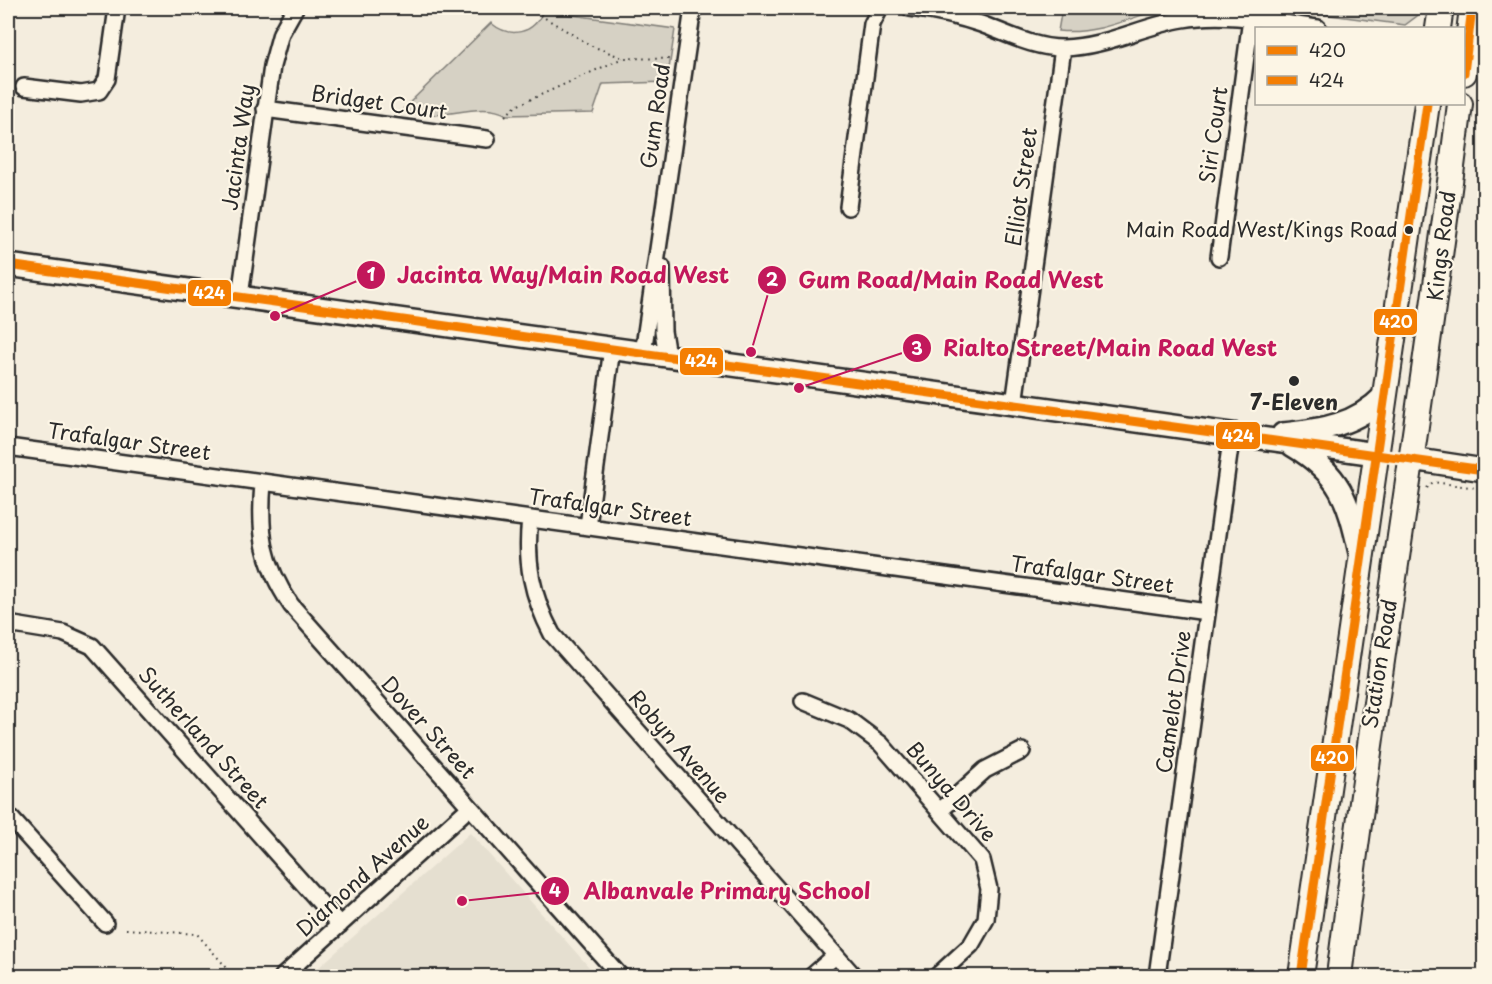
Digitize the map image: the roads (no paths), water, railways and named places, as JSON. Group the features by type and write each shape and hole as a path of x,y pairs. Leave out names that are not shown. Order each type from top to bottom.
{"main road":[{"path":"1438,27 1440,8"},
{"path":"1465,48 1472,8"},
{"name":"Kings Road","path":"1376,454 1427,105"},
{"name":"Kings Road","path":"1412,459 1460,105"},
{"path":"1376,454 1412,459"},
{"name":"Station Road","path":"1301,976 1376,454"},
{"name":"Station Road","path":"1339,976 1376,688 1412,459"}],"street":[{"path":"24,87 81,94 99,91 107,79 117,8"},
{"name":"Jacinta Way","path":"240,296 265,109 281,33 295,8"},
{"name":"Gum Road","path":"643,352 693,8"},
{"path":"848,207 872,24 880,8"},
{"path":"910,8 959,17 1030,42 1063,48 1102,43 1180,19 1218,16 1311,27"},
{"name":"Siri Court","path":"1219,257 1251,19"},
{"name":"Elliot Street","path":"1014,404 1063,48"},
{"name":"Bridget Court","path":"265,109 487,139"},
{"name":"Gum Road","path":"662,231 663,331 667,356"},
{"path":"8,265 1376,454"},
{"path":"588,526 612,348"},
{"path":"1242,435 1303,432 1340,424 1364,414 1384,396"},
{"name":"Camelot Drive","path":"1157,976 1207,612 1242,435"},
{"path":"1286,441 1317,462 1341,488 1347,499 1361,556"},
{"name":"Trafalgar Street","path":"8,447 1207,612"},
{"path":"1412,459 1485,470"},
{"name":"Dover Street","path":"263,482 260,512 262,540 268,564 280,589 301,616 620,976"},
{"name":"Robyn Avenue","path":"530,519 528,561 531,581 536,601 552,634 854,976"},
{"name":"Sutherland Street","path":"8,624 63,633 92,646 340,925"},
{"name":"Bunya Drive","path":"803,701 832,711 865,731 881,744 941,810 982,860 989,889 986,919 971,945 937,976"},
{"path":"941,810 985,770 1022,751"},
{"name":"Diamond Avenue","path":"283,976 470,807"},
{"path":"8,815 105,923"},
{"path":"812,976 836,956"}],"place":[{"name":"Main Road West/Kings Road","path":"1409,230"},
{"name":"Jacinta Way/Main Road West","path":"275,316"},
{"name":"Gum Road/Main Road West","path":"751,352"},
{"name":"7-Eleven","path":"1294,381"},
{"name":"Rialto Street/Main Road West","path":"799,388"},
{"name":"Albanvale Primary School","path":"462,901"}]}
